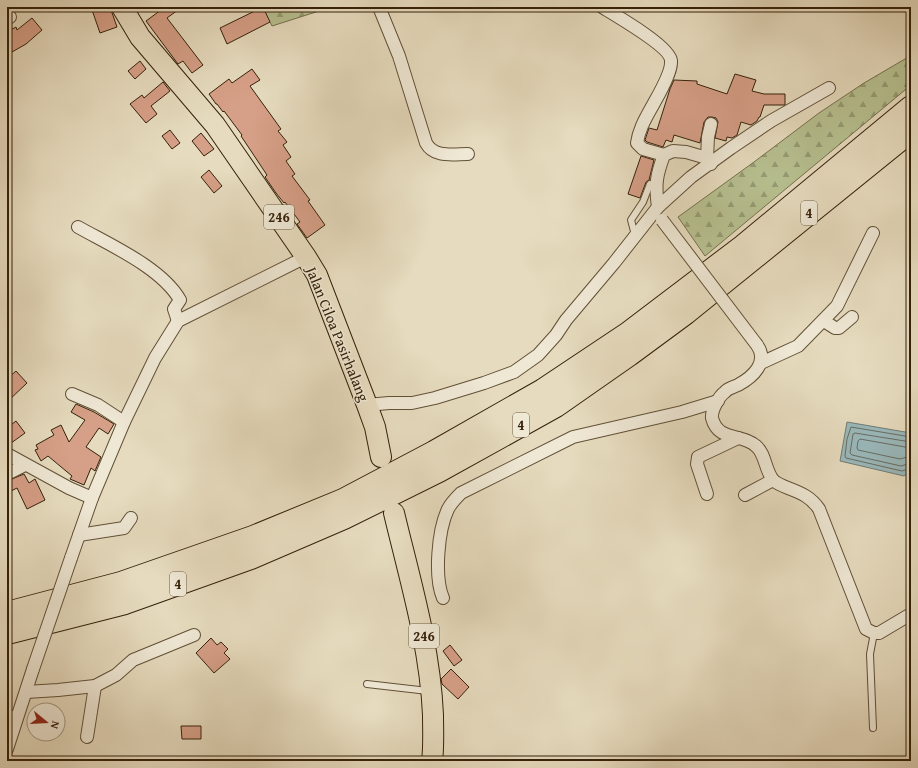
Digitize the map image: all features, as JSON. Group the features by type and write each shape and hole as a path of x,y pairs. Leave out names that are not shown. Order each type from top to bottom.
{"highway":[{"name":"4","path":"7,613 121,583 252,537 343,500 434,452 543,390 626,334 743,246 911,107"},
{"name":"4","path":"7,633 125,603 251,558 344,518 439,471 550,410 686,313 911,131"}],"main road":[{"name":"Jalan Ciloa Pasirhalang","path":"122,7 140,37 215,125 306,257 320,283 367,405 381,457"},
{"name":"246","path":"394,513 428,657 432,691 434,750 432,761"}],"street":[{"path":"602,7 659,44 671,59 672,63 666,80 640,128 637,143 643,149 664,155 673,151 686,152 709,161"},
{"path":"383,10 426,143 430,149 438,154 468,154"},
{"path":"367,405 412,403 435,398 514,372 538,355 556,336 566,320 635,235 691,177 709,161 828,88"},
{"path":"709,161 708,137 711,124"},
{"path":"664,155 655,188 658,212 757,345 762,353 761,363"},
{"path":"78,227 159,275 174,290 180,300 174,309 178,321"},
{"path":"873,233 837,306 824,321 798,346 761,363 743,382 725,391 712,412 712,417 715,428 720,432 756,446 762,455 773,480 782,486 804,494 816,503 866,629 874,633 879,633 911,614"},
{"path":"7,749 13,714 26,692 78,535 92,498 124,422 155,358 178,321 306,257"},
{"path":"824,321 835,328 839,328 852,317"},
{"path":"72,394 98,405 124,422"},
{"path":"443,598 438,567 439,541 448,509 453,501 462,493 573,437 682,412 718,401"},
{"path":"707,494 697,464 698,457 738,438"},
{"path":"7,454 69,488 92,498"},
{"path":"7,474 25,465"},
{"path":"745,495 773,480"},
{"path":"78,535 124,528 131,518"},
{"path":"26,692 95,686 116,674 133,660 194,635"},
{"path":"87,736 95,686"}],"lane":[{"path":"635,235 631,220 643,202 650,184"},
{"path":"873,728 870,654 874,633"},
{"path":"367,684 432,691"}],"green space":[{"path":"257,7 321,7 319,11 272,26 264,11"},
{"path":"911,54 911,85 705,256 678,217 819,113"}],"water":[{"path":"847,422 911,433 911,470 904,476 840,461"}],"building":[{"path":"91,7 110,7 117,27 100,33"},
{"path":"165,7 182,7 167,18 203,65 192,73 183,61 178,64 146,21"},
{"path":"263,7 270,22 227,44 220,28"},
{"path":"32,18 42,30 26,44 12,52 7,44 7,32 16,27 17,30"},
{"path":"140,61 146,69 135,79 128,71"},
{"path":"252,69 260,80 250,86 281,129 278,131 287,142 283,145 291,157 286,161 295,174 292,176 310,200 308,201 325,225 307,238 297,224 300,222 265,177 267,175 241,136 242,135 209,94 229,79 232,83"},
{"path":"735,74 756,80 752,91 764,94 785,94 785,105 764,105 757,121 751,125 741,122 737,135 732,138 727,137 726,141 715,138 718,122 716,118 712,117 708,117 704,122 700,143 674,135 672,142 666,140 663,147 645,140 649,128 657,130 674,80 697,81 697,84 727,94"},
{"path":"163,82 170,91 151,106 157,114 146,123 130,104 142,95 144,98"},
{"path":"170,130 180,143 172,149 162,136"},
{"path":"201,133 214,149 204,156 192,141"},
{"path":"641,156 654,160 649,180 646,182 640,198 628,194"},
{"path":"209,170 222,186 214,193 201,177"},
{"path":"16,371 27,383 7,402 7,379"},
{"path":"76,404 94,412 114,424 108,434 99,428 86,447 101,457 95,471 91,468 84,485 70,479 72,476 48,456 41,461 35,450 38,449 36,445 54,435 51,430 61,425 69,442 85,420 71,412"},
{"path":"16,421 25,433 7,446 7,428"},
{"path":"24,474 29,483 35,479 45,500 27,509 17,488 7,493 7,481"},
{"path":"211,638 217,645 221,642 228,649 224,653 230,659 214,673 196,653"},
{"path":"450,645 462,660 454,666 443,651"},
{"path":"451,669 469,687 458,699 442,684 441,679"},
{"path":"181,726 201,726 201,739 182,739"}]}
